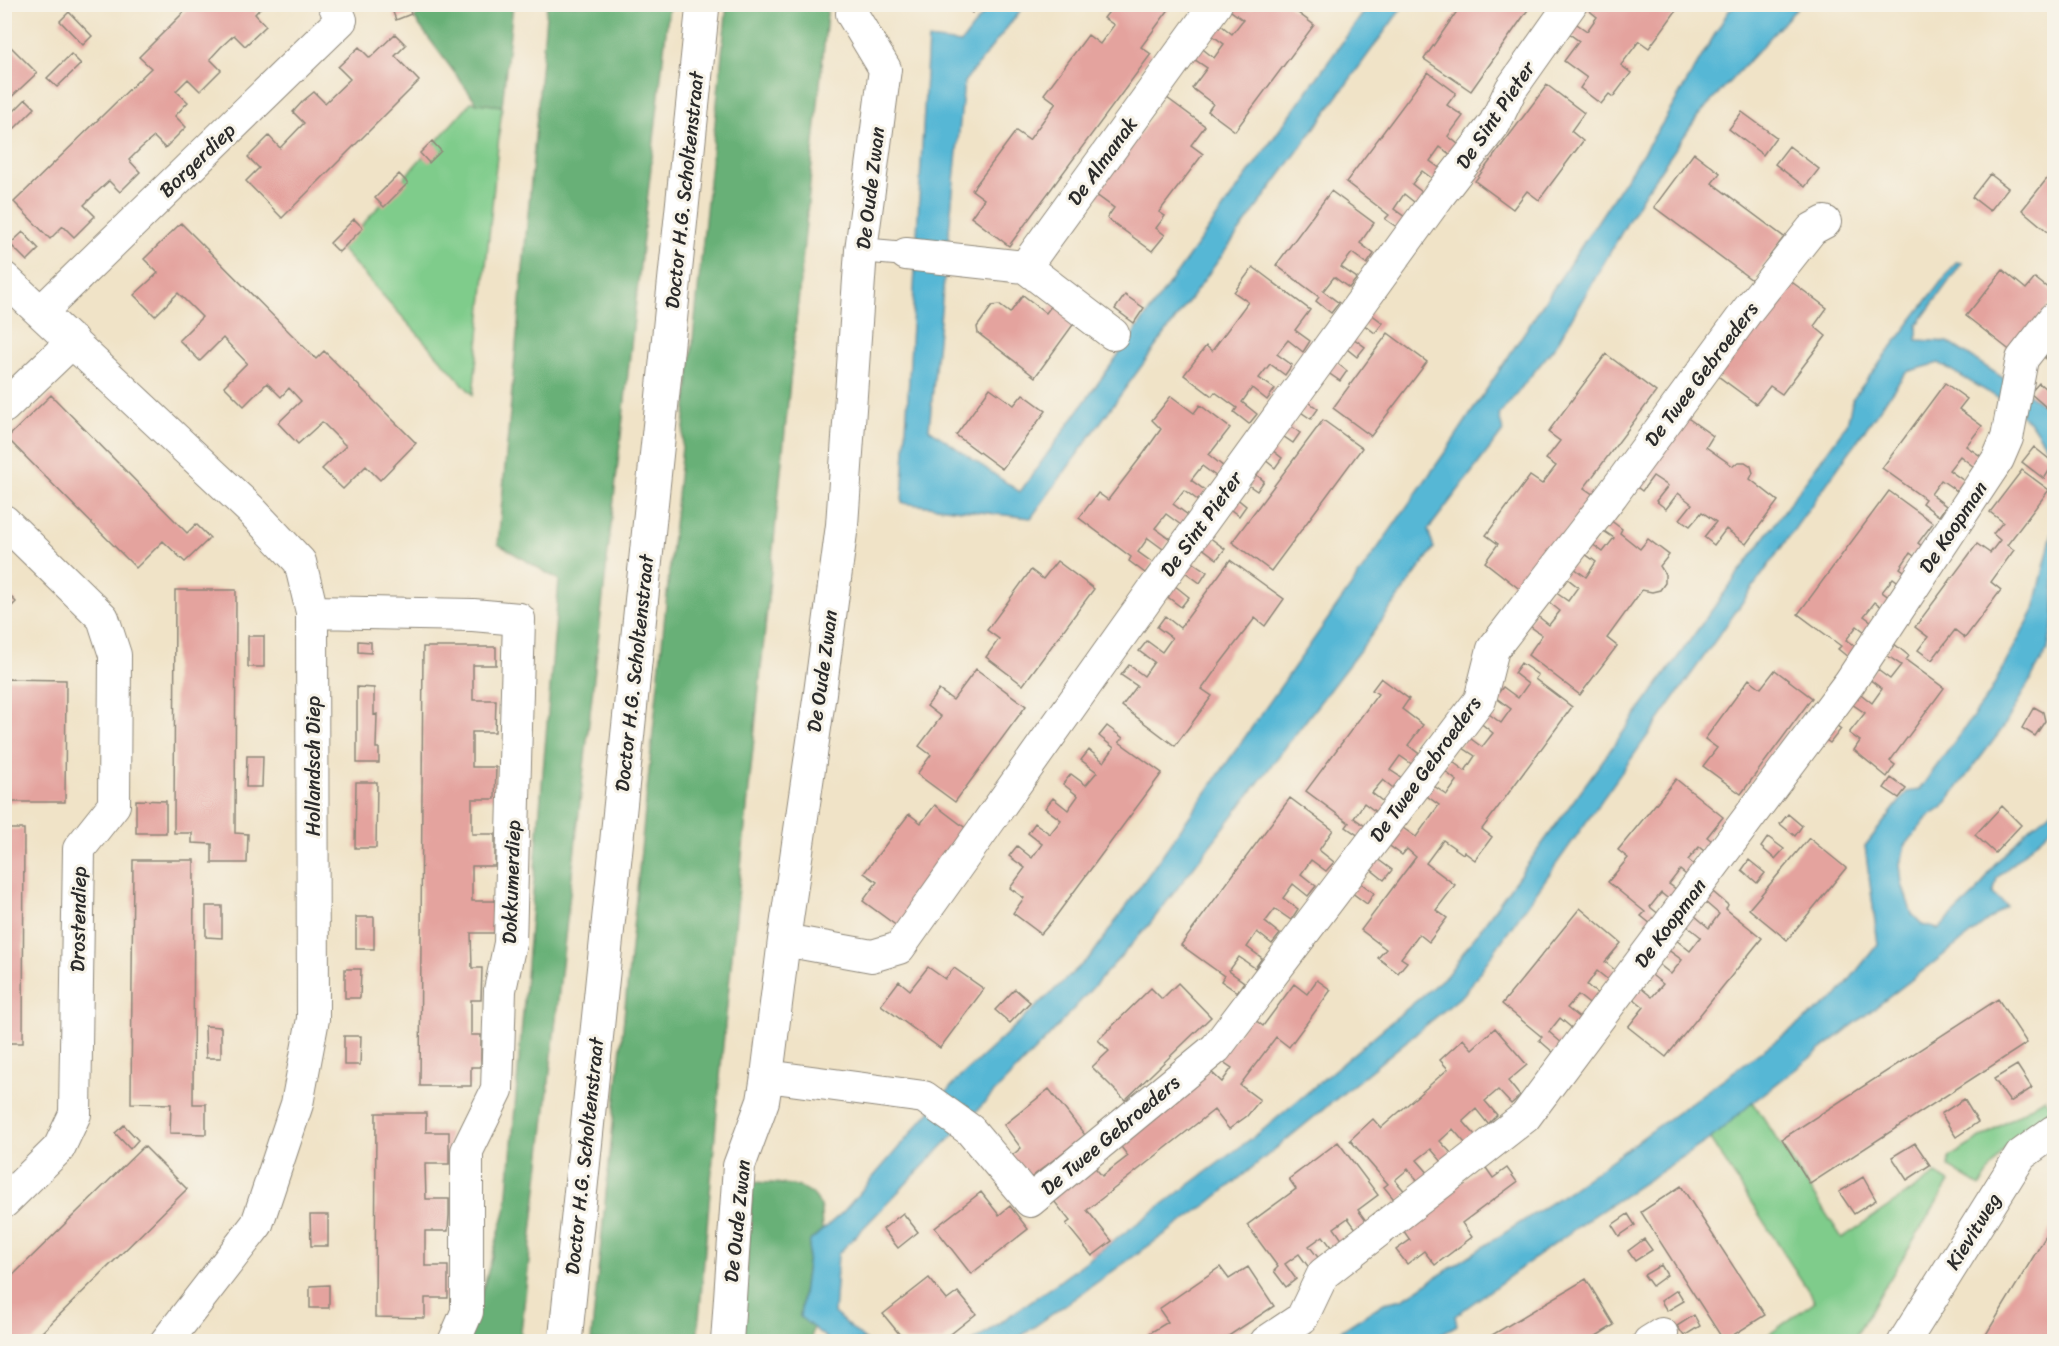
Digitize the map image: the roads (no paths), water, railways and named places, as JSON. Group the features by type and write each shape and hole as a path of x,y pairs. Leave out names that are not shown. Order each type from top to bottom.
{"main road":[{"name":"Doctor H.G. Scholtenstraat","path":"565,1341 703,4"}],"street":[{"name":"Borgerdiep","path":"41,312 341,20 334,4"},
{"name":"De Oude Zwan","path":"727,1341 739,1166 763,1101 842,525 861,250 885,69 852,14 854,4"},
{"name":"De Almanak","path":"1024,267 1216,4"},
{"name":"De Sint Pieter","path":"784,940 872,956 899,948 1151,593 1440,194 1495,123 1511,89 1571,4"},
{"name":"De Twee Gebroeders","path":"767,1076 924,1097 970,1130 1030,1201 1216,1048 1480,700 1493,649 1612,495 1748,311 1812,229 1825,222"},
{"path":"861,250 1024,267 1113,334"},
{"name":"Hollandsch Diep","path":"4,278 250,509 300,562 312,612 313,1019 297,1104 257,1224 166,1341"},
{"name":"De Koopman","path":"1266,1341 1302,1318 1323,1274 1525,1118 1850,682 1998,459 2009,429 2022,359 2055,318"},
{"path":"4,407 73,341"},
{"name":"Drostendiep","path":"4,521 103,618 115,655 114,805 78,849 75,1114 59,1148 4,1202"},
{"name":"Dokkumerdiep","path":"312,612 473,615 519,619 510,944 500,990 496,1090 467,1151 467,1312 454,1341"},
{"name":"Kievitweg","path":"1904,1341 2021,1155 2055,1131"}],"water":[{"path":"990,5 1025,5 964,82 929,429 1020,492 1369,5 1404,5 1031,518 902,503 928,39 961,43"},
{"path":"1735,5 1800,5 1698,116 1644,194 1556,345 1499,415 1503,431 1428,530 1434,548 1370,637 1149,925 1049,1036 838,1254 834,1313 866,1341 830,1341 800,1317 810,1241 843,1212 957,1080 1092,955 1448,448 1662,124 1728,12"},
{"path":"1956,262 1962,263 1917,325 1917,340 1948,342 2034,398 2054,417 2054,458 2031,423 2000,399 1939,363 1906,372 1464,994 1209,1203 1014,1341 972,1342 1057,1283 1264,1129 1447,975 1847,424 1853,398"},
{"path":"2054,525 2054,619 2048,649 2003,728 1942,808 1927,818 1905,846 1900,864 1902,884 1912,914 1923,925 1938,929 1977,892 1995,864 2025,832 2054,809 2054,825 1997,878 1993,894 2007,906 1753,1102 1710,1139 1587,1220 1455,1316 1457,1325 1428,1341 1325,1341 1384,1303 1403,1299 1569,1191 1836,997 1878,944 1865,846 1907,792 1919,790 1988,696 2034,610"}]}
